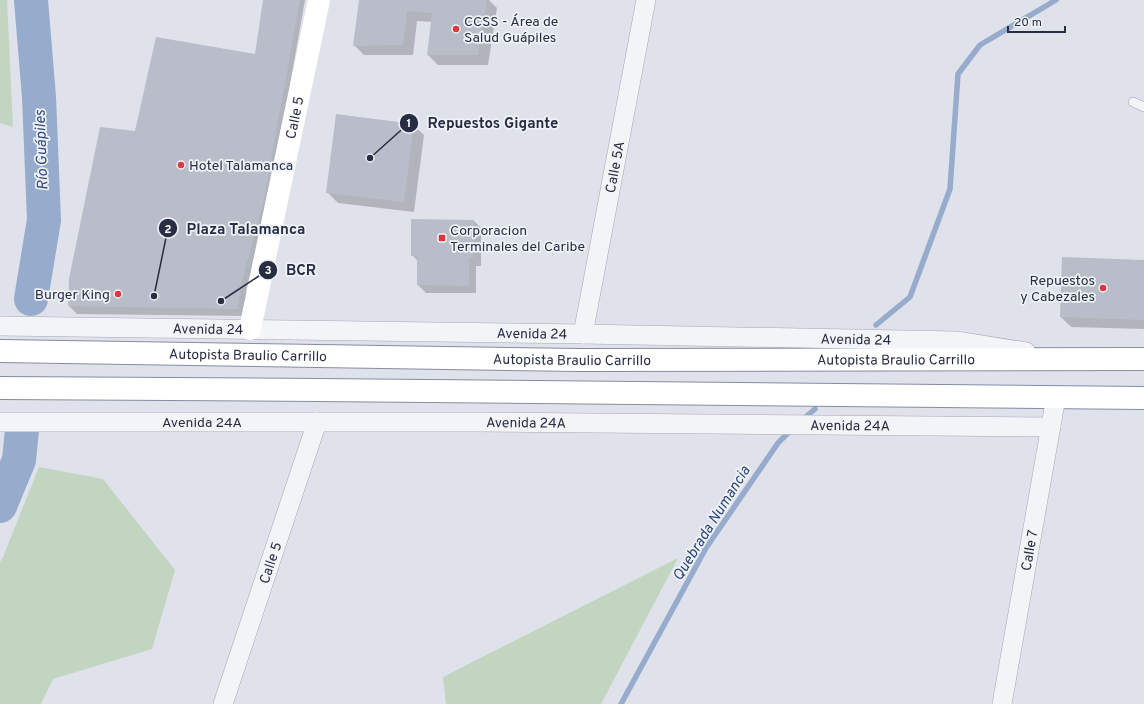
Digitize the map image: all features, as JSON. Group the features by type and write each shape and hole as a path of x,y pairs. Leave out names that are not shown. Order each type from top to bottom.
{"main road":[{"name":"Calle 5","path":"250,330 319,0"},
{"path":"1063,358 1144,346"},
{"name":"Autopista Braulio Carrillo","path":"0,351 478,357 579,360 1144,359"},
{"path":"0,388 1144,398"},
{"path":"1056,397 1144,408"}],"street":[{"name":"Calle 5A","path":"583,334 646,0"},
{"name":"Avenida 24","path":"0,326 956,341 1063,358"},
{"name":"Calle 7","path":"1002,704 1056,397"},
{"name":"Avenida 24A","path":"0,422 485,422 1051,427"},
{"name":"Calle 5","path":"223,704 317,422"}],"lane":[{"path":"1133,102 1144,107"}],"green space":[{"path":"0,0 7,0 13,127 0,123"},
{"path":"39,467 103,479 175,570 152,649 53,679 41,704 0,704 0,562"},
{"path":"678,558 601,704 446,704 443,677"}],"building":[{"name":"Hotel Talamanca","path":"263,0 300,0 264,199 241,285 238,309 68,306 69,279 100,127 135,131 156,37 255,54"},
{"name":"CCSS - Área de Salud Guápiles","path":"359,0 487,0 478,55 427,55 432,13 407,11 403,45 353,46"},
{"path":"336,114 414,124 404,202 326,193"},
{"name":"Corporacion Terminales del Caribe","path":"411,219 474,220 473,258 469,258 469,286 417,285 417,256 411,256"},
{"name":"Repuestos y Cabezales","path":"1062,257 1144,260 1144,320 1060,317"}],"waterway":[{"name":"Río Guápiles","path":"31,0 39,97 44,220 31,299"},
{"name":"Quebrada Numancia","path":"876,325 910,297 950,189 958,74 980,45 1056,0"},
{"name":"Quebrada Numancia","path":"802,420 815,409"},
{"name":"Río Guápiles","path":"0,506 19,460 22,430"},
{"name":"Quebrada Numancia","path":"621,704 706,548 778,443 791,430"}],"place":[{"name":"CCSS - Área de Salud Guápiles","path":"456,29"},
{"name":"Repuestos Gigante","path":"370,158"},
{"name":"Hotel Talamanca","path":"181,165"},
{"name":"Corporacion Terminales del Caribe","path":"442,238"},
{"name":"Repuestos y Cabezales","path":"1103,288"},
{"name":"Burger King","path":"118,294"},
{"name":"Plaza Talamanca","path":"154,296"},
{"name":"BCR","path":"221,301"}]}
